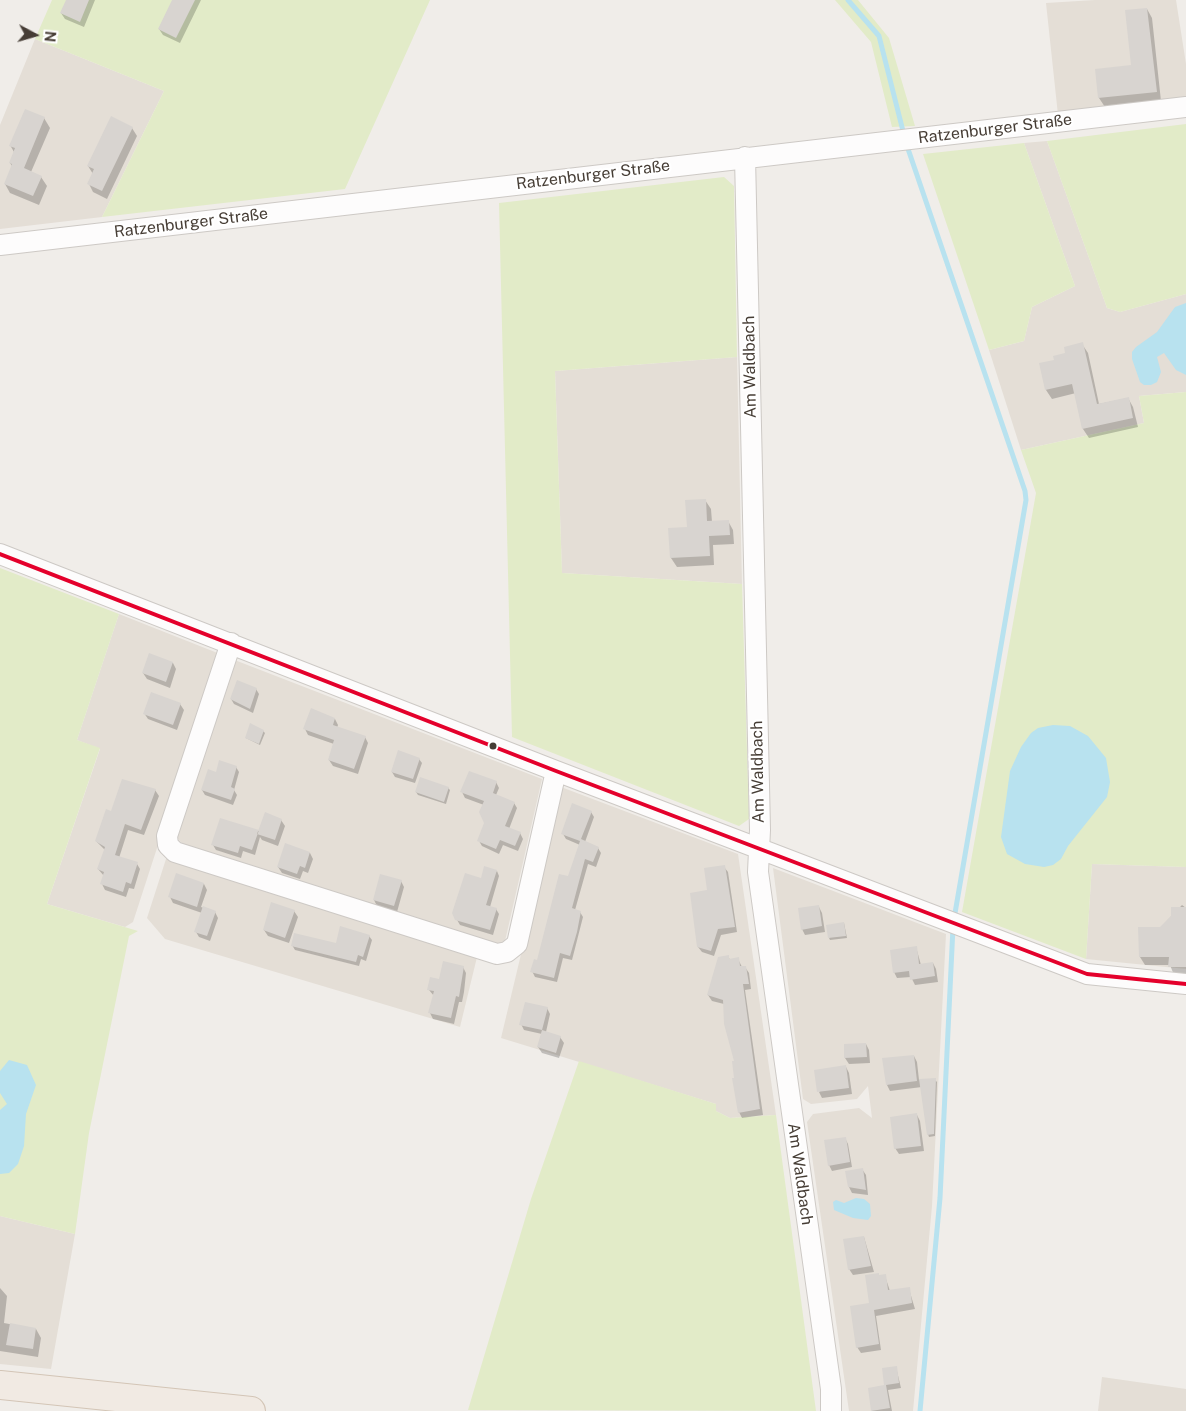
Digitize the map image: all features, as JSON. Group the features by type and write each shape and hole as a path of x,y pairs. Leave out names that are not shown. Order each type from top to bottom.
{"main road":[{"path":"0,1386 251,1411"}],"street":[{"name":"Ratzenburger Straße","path":"0,245 1186,107"},
{"name":"Am Waldbach","path":"745,157 758,872 831,1389 831,1411"},
{"path":"0,554 556,771 1087,974 1186,984"},
{"path":"231,643 168,836 168,845 175,852 497,954 507,952 516,944 556,771"}],"shaded area":[{"path":"1095,0 1176,0 1186,64 1186,98 1058,115 1046,3"},
{"path":"35,39 164,91 102,217 0,229 0,125"},
{"path":"1047,141 1107,308 1120,312 1186,294 1186,392 1139,396 1144,423 1021,450 989,350 1024,341 1032,307 1075,286 1024,143"},
{"path":"737,357 742,584 562,573 555,371"},
{"path":"119,614 220,654 133,922 125,927 47,904 100,749 77,740"},
{"path":"232,659 542,779 505,941 493,946 185,847 178,839 178,828"},
{"path":"561,787 738,854 776,1115 730,1118 716,1111 716,1104 501,1038"},
{"path":"170,857 478,953 460,1027 165,939 147,918 166,859"},
{"path":"1092,864 1186,867 1186,969 1086,959"},
{"path":"773,868 946,934 932,1206 913,1411 849,1411 807,1122 813,1114 859,1108 872,1118 868,1086 857,1099 811,1104 803,1099"},
{"path":"0,1216 75,1234 51,1369 0,1364"},
{"path":"1102,1377 1186,1389 1186,1411 1098,1411"}],"green space":[{"path":"52,0 430,0 345,189 102,217 164,91 35,39"},
{"path":"835,0 858,0 889,38 915,126 892,127 871,42"},
{"path":"1186,124 1186,294 1120,312 1107,308 1047,141"},
{"path":"1024,143 1075,286 1032,307 1024,341 989,350 923,154"},
{"path":"724,177 734,186 737,357 555,371 562,573 742,584 749,819 739,826 512,737 499,203"},
{"path":"1186,392 1186,867 1092,864 1086,959 962,912 1036,493 1021,450 1144,423 1139,396"},
{"path":"0,568 119,614 77,740 100,748 47,904 138,931 129,936 89,1133 75,1234 0,1216"},
{"path":"579,1061 716,1104 716,1111 730,1118 776,1115 816,1411 468,1410 531,1199"}],"water":[{"path":"1186,303 1186,375 1176,370 1164,353 1157,357 1161,372 1157,382 1151,385 1144,385 1140,382 1132,359 1132,352 1157,332 1175,307"},
{"path":"1053,725 1070,726 1088,736 1106,758 1110,782 1107,797 1068,846 1061,859 1053,865 1044,867 1025,864 1007,854 1001,837 1010,771 1021,747 1031,733 1038,728"},
{"path":"9,1060 27,1065 36,1085 26,1114 24,1146 18,1164 9,1173 0,1174 0,1110 7,1104 0,1093 0,1071"},
{"path":"856,1198 864,1199 870,1204 871,1216 868,1220 853,1218 834,1210 833,1202 836,1200 844,1203"}],"building":[{"path":"66,0 89,0 80,22 60,13"},
{"path":"172,0 195,0 176,38 158,29"},
{"path":"1147,8 1157,92 1098,98 1095,69 1131,65 1125,10"},
{"path":"25,109 45,117 24,168 42,176 33,196 4,184 12,164 9,163 15,148 9,146"},
{"path":"111,116 133,127 102,191 87,184 94,169 87,166"},
{"path":"1083,342 1097,404 1129,397 1133,418 1082,429 1072,384 1045,390 1039,363 1054,360 1053,356 1065,353 1064,347"},
{"path":"706,499 707,521 729,520 730,535 709,536 710,556 670,558 668,528 687,527 685,500"},
{"path":"149,653 173,662 166,682 142,673"},
{"path":"237,680 257,688 250,709 230,699"},
{"path":"151,692 181,703 173,725 143,714"},
{"path":"311,708 335,718 333,725 366,736 354,769 328,760 334,740 303,729"},
{"path":"250,723 264,730 259,744 245,738"},
{"path":"398,750 420,758 413,779 391,772"},
{"path":"219,760 237,766 231,787 235,789 231,800 201,790 208,769 216,772"},
{"path":"469,771 497,781 493,793 515,802 505,826 521,832 515,846 500,840 496,849 477,841 484,823 479,812 484,801 460,792"},
{"path":"420,777 449,787 444,802 415,792"},
{"path":"122,779 156,789 141,830 125,824 115,855 138,862 131,884 126,882 123,892 100,884 104,872 97,869 105,847 95,841 106,809 111,811"},
{"path":"572,803 592,811 581,839 599,847 593,862 585,859 572,908 581,911 577,932 570,956 560,953 554,978 530,972 534,959 537,960 559,874 568,876 580,841 561,834"},
{"path":"265,812 282,819 275,840 257,834"},
{"path":"220,818 259,830 252,850 240,846 238,853 211,845"},
{"path":"285,843 310,852 305,868 300,866 297,874 277,867"},
{"path":"725,865 735,927 718,929 711,951 697,947 690,893 707,890 704,868"},
{"path":"484,866 497,870 486,905 497,908 490,930 455,920 452,913 465,873 481,878"},
{"path":"176,873 204,883 197,907 168,897"},
{"path":"380,874 402,880 394,906 373,900"},
{"path":"271,902 295,910 285,938 263,930"},
{"path":"819,905 822,926 801,930 798,908"},
{"path":"203,906 216,911 207,936 194,932"},
{"path":"1171,907 1186,907 1186,967 1168,967 1169,957 1139,957 1138,927 1160,927 1171,916"},
{"path":"844,922 846,936 828,938 826,925"},
{"path":"340,926 370,935 363,957 358,955 356,962 291,946 294,933 336,943"},
{"path":"917,946 919,964 933,962 935,976 910,980 909,971 893,973 890,950"},
{"path":"729,955 729,959 739,957 740,966 746,966 749,984 743,984 760,1109 738,1113 732,1078 734,1078 732,1061 734,1061 724,1024 723,1000 707,995 718,957"},
{"path":"443,961 464,966 459,997 456,996 451,1018 428,1013 434,991 427,990 430,977 439,979"},
{"path":"525,1002 548,1007 542,1030 519,1025"},
{"path":"542,1030 561,1036 556,1053 537,1047"},
{"path":"866,1043 867,1057 844,1058 844,1044"},
{"path":"914,1055 917,1081 886,1085 882,1058"},
{"path":"846,1065 849,1088 817,1092 814,1070"},
{"path":"936,1078 934,1134 927,1135 919,1079"},
{"path":"917,1113 921,1146 894,1149 890,1117"},
{"path":"846,1137 850,1162 828,1166 824,1140"},
{"path":"863,1168 866,1190 848,1187 845,1171"},
{"path":"864,1236 871,1266 848,1270 843,1239"},
{"path":"879,1273 879,1275 886,1274 888,1290 910,1287 912,1303 874,1310 879,1344 856,1348 850,1306 869,1303 865,1275"},
{"path":"10,1323 36,1328 33,1349 6,1345"},
{"path":"897,1366 899,1383 886,1385 890,1408 871,1411 868,1388 884,1385 882,1368"}],"waterway":[{"path":"848,0 879,36 904,135"},
{"path":"906,143 1025,491 1026,500 954,919"},
{"path":"920,1411 940,1198 953,927"}],"transit line":[{"path":"0,554 556,771 1087,974 1186,984"}]}
